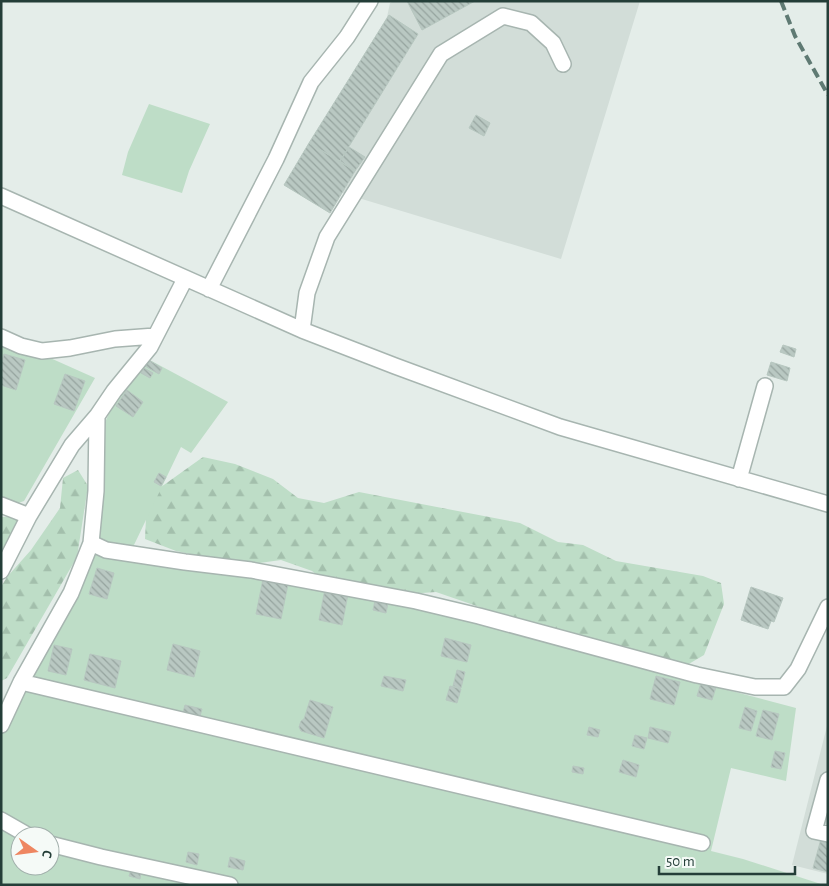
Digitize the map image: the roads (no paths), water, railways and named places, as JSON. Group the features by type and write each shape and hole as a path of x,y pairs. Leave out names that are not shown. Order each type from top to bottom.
{"street":[{"path":"209,289 276,159 311,82 347,37 370,1"},
{"path":"302,330 307,293 327,237 441,54 503,16 531,23 553,43 563,64"},
{"path":"1,196 302,330 560,427 828,504"},
{"path":"1,571 29,516 72,445 97,416 114,391 150,347 185,279"},
{"path":"1,337 21,346 42,351 70,348 115,339 155,336"},
{"path":"739,479 765,386"},
{"path":"1,725 21,682 71,593 91,543 96,491 97,416"},
{"path":"1,505 29,516"},
{"path":"91,543 106,550 251,570 416,601 480,616 697,675 755,687 784,687 798,669 828,606"},
{"path":"21,682 702,843"},
{"path":"828,780 814,830 828,834"},
{"path":"60,847 230,885"}],"railway":[{"path":"781,1 795,36 828,95"}]}
